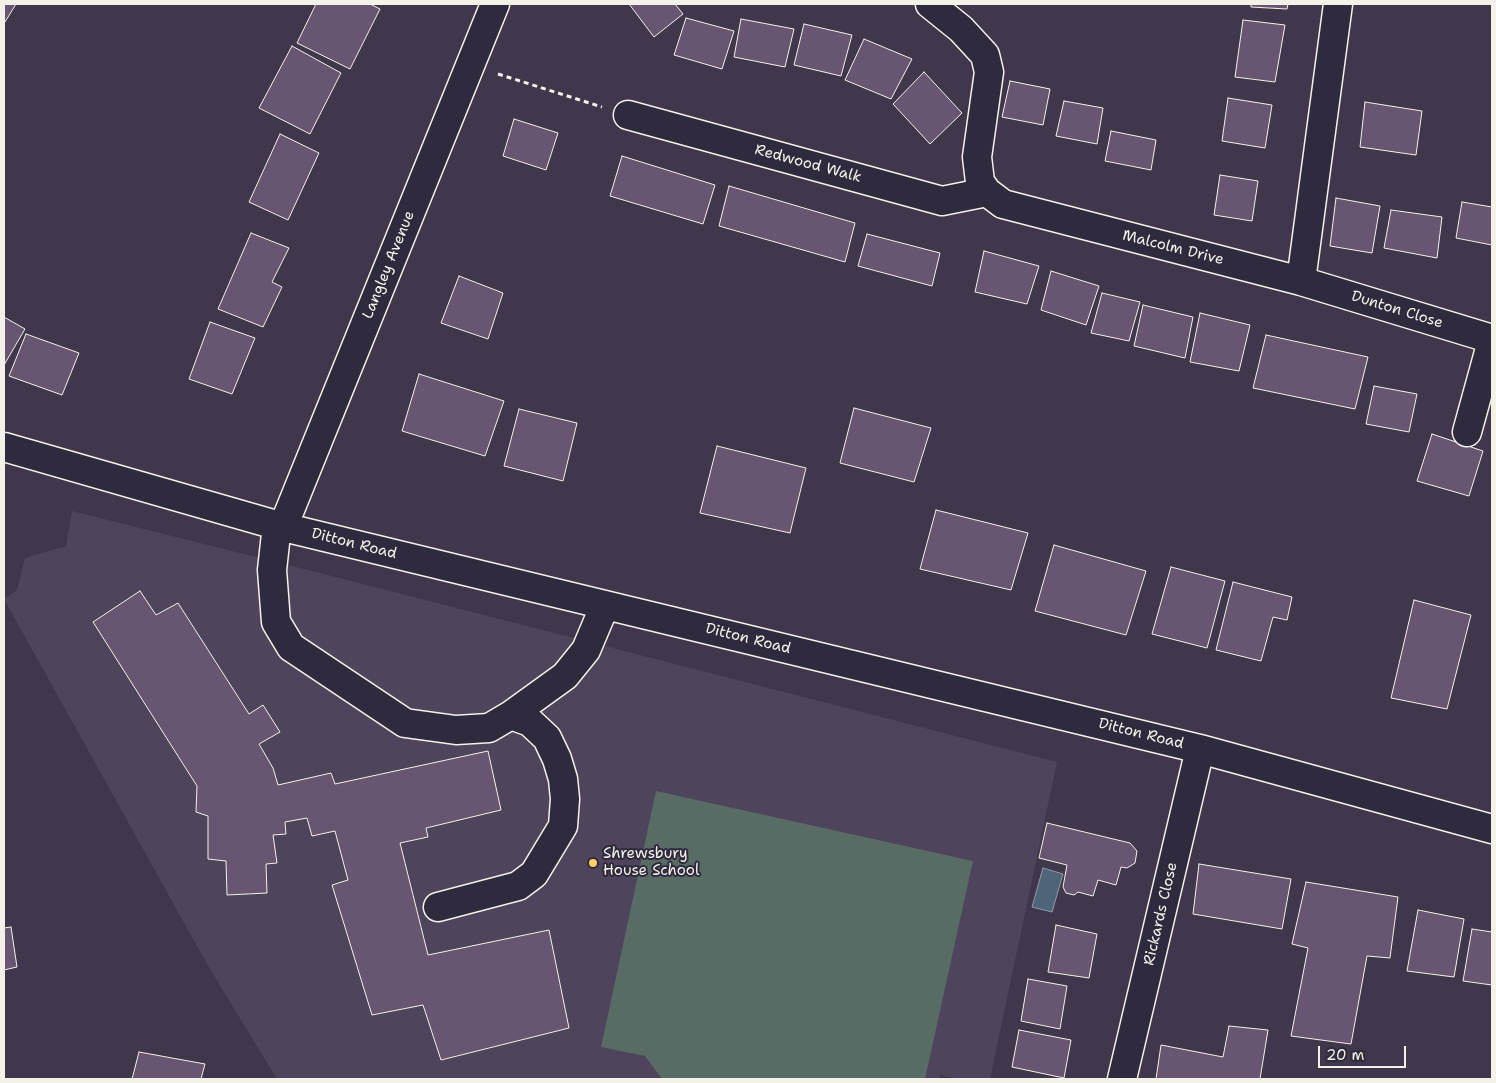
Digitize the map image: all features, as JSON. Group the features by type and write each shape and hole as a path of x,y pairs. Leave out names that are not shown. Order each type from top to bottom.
{"street":[{"name":"Langley Avenue","path":"495,4 280,526 272,570 276,622 291,646 405,723 456,730 489,728 511,715 565,676 586,650 605,605"},
{"path":"930,4 961,28 985,55 988,72 977,157 980,182 987,192"},
{"path":"1302,281 1338,4"},
{"name":"Redwood Walk","path":"628,115 942,201 987,192"},
{"name":"Malcolm Drive","path":"987,192 1003,204 1302,281"},
{"name":"Dunton Close","path":"1302,281 1492,340"},
{"path":"1467,432 1492,340"},
{"name":"Ditton Road","path":"4,447 280,526 1200,749 1492,829"},
{"path":"438,907 518,886 534,874 563,826 565,799 557,759 547,738 530,722 511,715"},
{"name":"Rickards Close","path":"1122,1079 1200,749"}],"path":[{"path":"469,65 628,115"}],"shaded area":[{"name":"Shrewsbury House School","path":"72,511 1057,762 990,1079 958,1079 940,1075 939,1079 277,1079 207,964 4,599 17,590 25,558 66,546"}],"green space":[{"path":"656,791 973,861 925,1079 662,1079 645,1056 601,1047"}],"water":[{"path":"1043,868 1063,874 1052,912 1032,907"}],"building":[{"path":"4,4 16,4 5,22 4,21"},
{"path":"316,4 370,4 380,9 350,69 297,43"},
{"path":"629,4 675,4 683,14 654,37"},
{"path":"1251,4 1288,4 1287,9 1251,7"},
{"path":"686,18 734,31 722,69 674,55"},
{"path":"741,19 794,29 785,67 734,57"},
{"path":"1243,20 1285,25 1275,82 1235,77"},
{"path":"804,24 852,35 841,76 794,65"},
{"path":"864,39 912,59 891,99 845,80"},
{"path":"292,46 341,73 310,134 259,108"},
{"path":"924,72 962,113 930,144 893,104"},
{"path":"1010,81 1050,89 1043,125 1002,117"},
{"path":"1228,98 1272,105 1265,148 1222,141"},
{"path":"1064,101 1103,108 1097,144 1056,136"},
{"path":"1365,102 1422,111 1416,155 1360,147"},
{"path":"514,119 558,133 546,170 503,156"},
{"path":"1111,131 1156,140 1151,170 1105,161"},
{"path":"280,134 319,153 288,220 249,202"},
{"path":"622,156 715,185 703,224 610,196"},
{"path":"1220,175 1258,181 1252,221 1214,215"},
{"path":"729,186 855,223 845,262 719,226"},
{"path":"1336,198 1380,206 1372,253 1330,246"},
{"path":"1462,202 1492,207 1492,245 1456,238"},
{"path":"1391,210 1442,217 1437,258 1384,248"},
{"path":"251,233 289,248 272,282 282,287 263,327 218,309"},
{"path":"867,234 940,253 932,286 858,266"},
{"path":"984,251 1039,266 1027,304 975,292"},
{"path":"1051,271 1099,286 1086,325 1041,310"},
{"path":"459,276 503,293 488,339 441,323"},
{"path":"1102,293 1140,302 1129,341 1091,333"},
{"path":"1143,305 1193,317 1185,358 1134,346"},
{"path":"1200,313 1250,325 1239,371 1190,362"},
{"path":"4,317 25,329 4,365"},
{"path":"210,322 255,338 232,394 189,379"},
{"path":"26,334 79,353 62,395 9,376"},
{"path":"1266,335 1368,357 1355,409 1253,388"},
{"path":"419,374 504,401 485,456 402,431"},
{"path":"1374,386 1417,394 1409,432 1366,424"},
{"path":"854,408 931,428 914,482 840,463"},
{"path":"519,409 577,423 563,481 504,466"},
{"path":"1432,434 1483,451 1469,496 1417,481"},
{"path":"717,446 806,468 790,533 700,513"},
{"path":"936,510 1028,533 1011,590 920,569"},
{"path":"1054,545 1146,571 1126,635 1035,611"},
{"path":"1171,567 1225,581 1207,648 1152,634"},
{"path":"1233,582 1292,597 1287,620 1273,617 1261,661 1216,650"},
{"path":"140,591 156,615 178,603 249,714 263,705 280,732 259,744 273,768 278,785 331,773 335,784 488,751 501,810 426,828 428,837 400,843 428,955 549,930 569,1028 441,1060 423,1005 372,1015 332,885 348,880 335,831 312,836 307,818 285,822 286,834 273,835 277,863 266,864 267,893 227,895 226,861 208,859 208,816 196,812 197,786 93,622"},
{"path":"1414,600 1471,615 1447,709 1391,698"},
{"path":"1047,823 1130,843 1137,851 1135,863 1127,868 1121,867 1116,885 1098,880 1093,896 1078,892 1074,895 1066,893 1063,887 1067,865 1039,858"},
{"path":"1199,864 1291,879 1282,929 1193,914"},
{"path":"1306,882 1398,897 1390,958 1367,956 1351,1044 1291,1036 1308,948 1292,944"},
{"path":"1418,910 1464,919 1454,977 1407,971"},
{"path":"1056,925 1097,934 1089,978 1048,972"},
{"path":"11,927 17,967 4,970 4,928"},
{"path":"1472,929 1492,932 1492,985 1463,981"},
{"path":"1028,979 1067,986 1060,1029 1021,1021"},
{"path":"1229,1026 1268,1030 1260,1079 1156,1079 1161,1045 1223,1057"},
{"path":"1019,1030 1071,1040 1064,1078 1012,1067"},
{"path":"139,1052 205,1064 201,1079 132,1079"}],"place":[{"name":"Shrewsbury House School","path":"593,863"}]}
